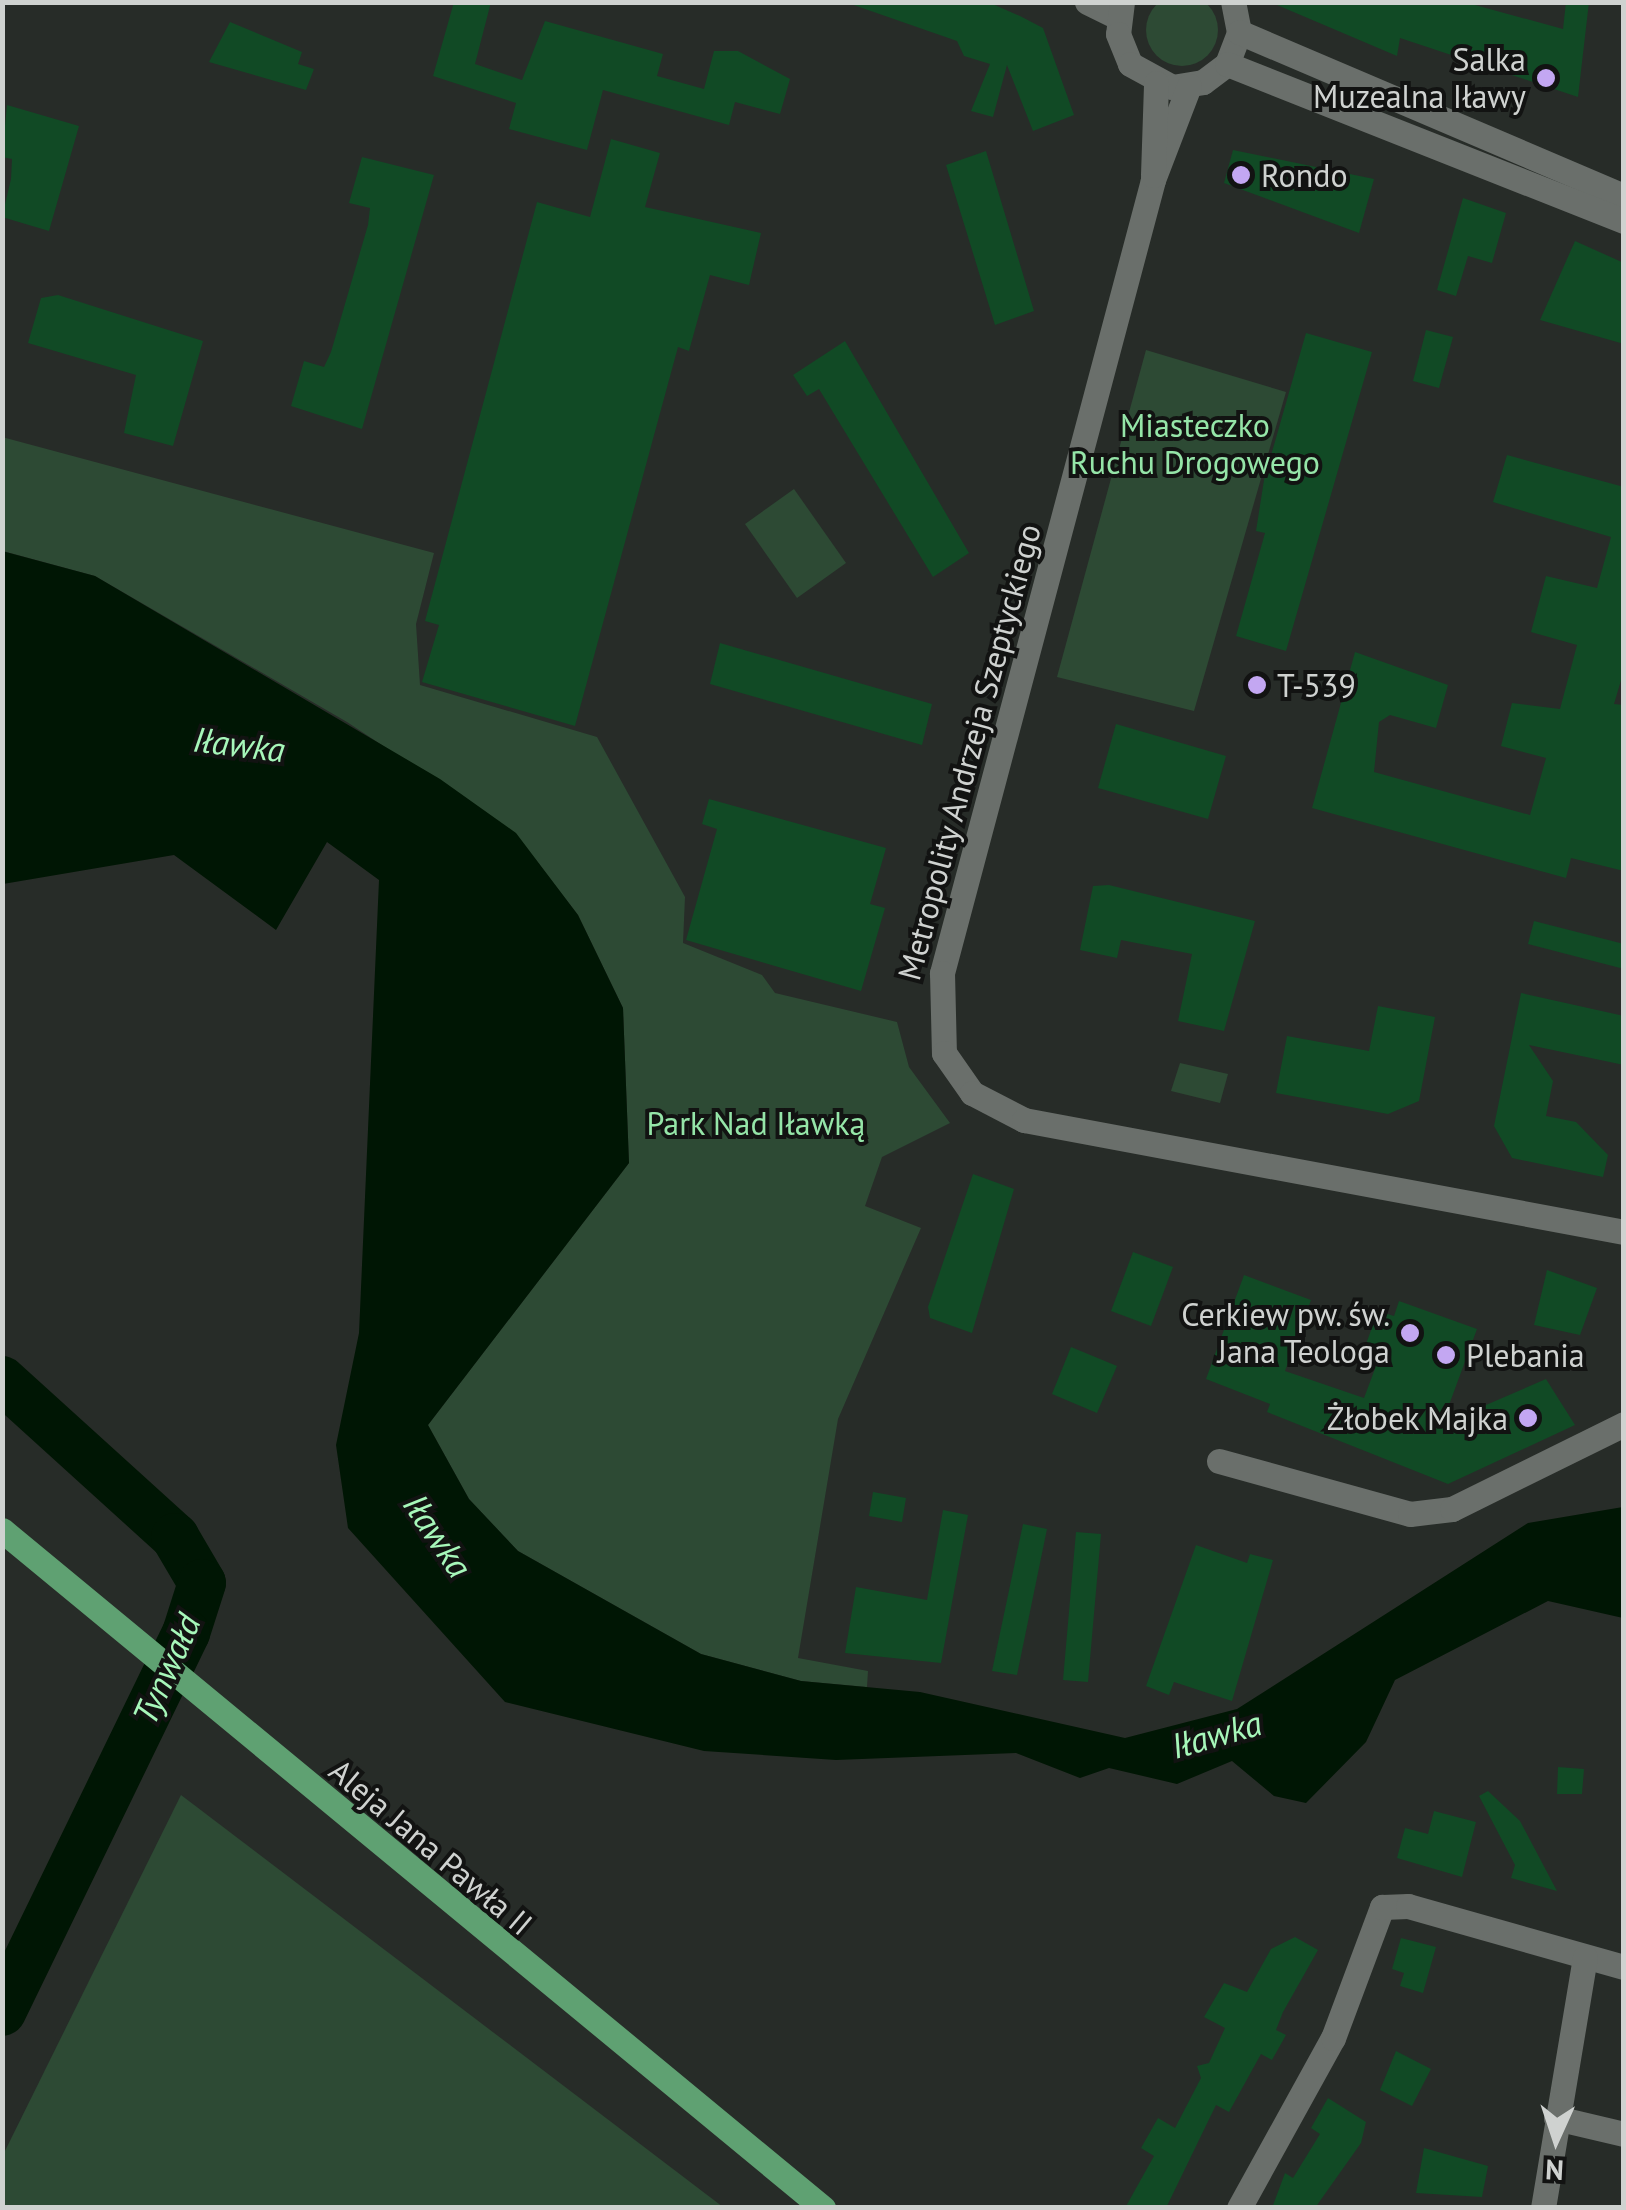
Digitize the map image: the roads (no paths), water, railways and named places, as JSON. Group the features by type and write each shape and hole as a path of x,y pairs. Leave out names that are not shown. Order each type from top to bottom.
{"main road":[{"name":"Aleja Jana Pawła II","path":"2,1530 257,1745 823,2208"}],"street":[{"path":"1087,2 1120,10 1122,50 1156,83 1189,86 1227,64 1239,32 1233,2"},
{"path":"1239,32 1624,196"},
{"path":"1227,64 1624,221"},
{"name":"Metropolity Andrzeja Szeptyckiego","path":"1154,180 1156,83"},
{"name":"Metropolity Andrzeja Szeptyckiego","path":"1189,86 1154,180 942,973 944,1053 972,1093 1024,1120 1624,1232"},
{"path":"1219,1461 1410,1514 1452,1509 1624,1424"},
{"path":"1239,2208 1333,2038 1382,1907 1408,1906 1624,1967"},
{"path":"1544,2208 1585,1957"},
{"path":"1556,2118 1624,2134"}],"water":[{"name":"Iławka","path":"2,551 95,576 440,779 516,833 578,915 623,1008 629,1163 428,1425 469,1499 518,1551 701,1654 801,1681 920,1692 1125,1738 1237,1709 1528,1523 1623,1507 1623,1618 1548,1601 1395,1680 1366,1742 1306,1803 1274,1796 1232,1761 1177,1784 1109,1768 1080,1778 1016,1753 836,1760 704,1751 505,1702 348,1528 336,1445 359,1333 379,880 327,842 276,930 174,855 3,884"}],"waterway":[{"name":"Tynwałd","path":"2,1380 175,1537 202,1583 186,1633 2,2012"}],"place":[{"name":"Salka Muzealna Iławy","path":"1546,78"},
{"name":"Rondo","path":"1241,175"},
{"name":"T-539","path":"1257,685"},
{"name":"Cerkiew pw. św. Jana Teologa","path":"1410,1333"},
{"name":"Plebania","path":"1446,1355"},
{"name":"Żłobek Majka","path":"1528,1418"}],"park label":[{"name":"Miasteczko Ruchu Drogowego","path":"1195,444"},
{"name":"Park Nad Iławką","path":"756,1123"}]}
